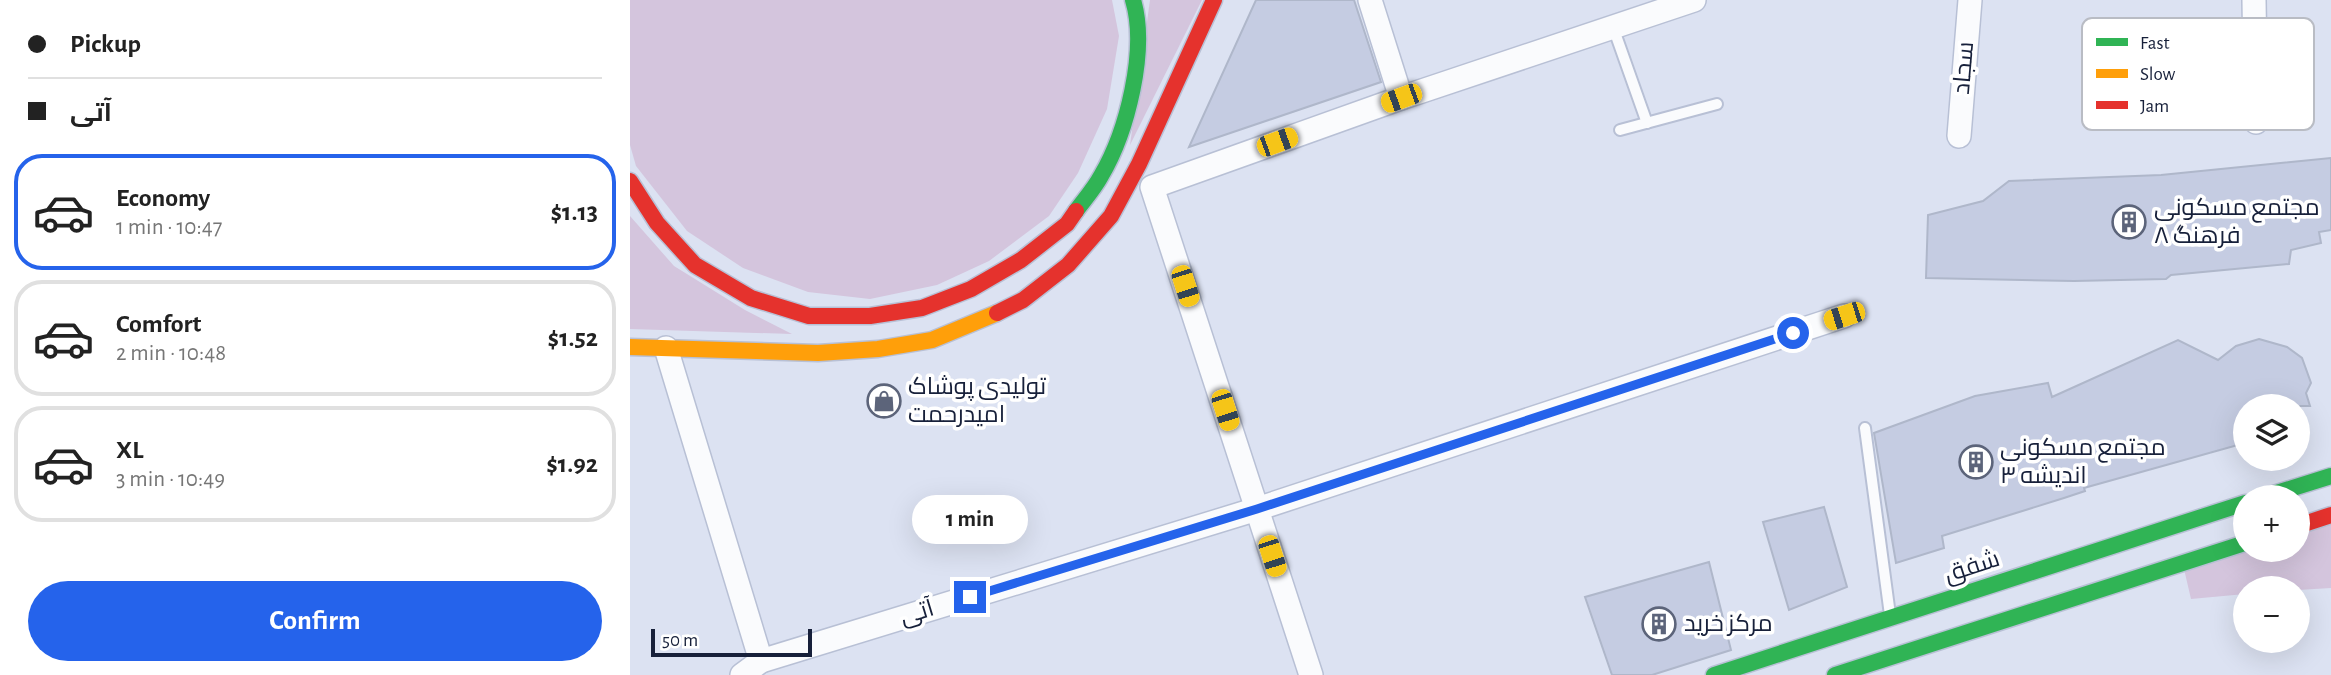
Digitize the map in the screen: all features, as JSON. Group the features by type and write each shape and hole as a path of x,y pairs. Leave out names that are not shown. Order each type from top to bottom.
{"main road":[{"path":"630,181 657,223 695,265 751,298 809,316 870,316 922,308 971,289 1021,260 1067,224 1101,177 1123,129 1137,68 1136,10 1133,0"},
{"path":"630,347 818,352 878,349 932,340 979,323 1023,300 1068,265 1111,216 1139,164 1214,0"},
{"path":"2301,485 2331,475"},
{"name":"شفق","path":"1714,675 2233,507"},
{"path":"2310,522 2331,515"},
{"path":"1835,675 2233,547"}],"street":[{"path":"1370,0 1401,98"},
{"path":"1311,675 1152,187 1401,98 1695,0"},
{"name":"سجاد","path":"1959,136 1970,0"},
{"path":"2254,0 2254,18"},
{"name":"آتی","path":"742,675 761,661 1257,509 1844,316"},
{"path":"666,348 761,661"}],"lane":[{"path":"1613,27 1647,122"},
{"path":"1620,130 1717,103"},
{"path":"1865,428 1890,618"}],"shaded area":[{"path":"630,0 1112,0 1119,36 1107,109 1078,173 1049,216 989,261 937,285 870,299 808,292 743,268 687,231 636,166 630,145"},
{"path":"1150,0 1202,0 1130,145"},
{"path":"630,216 674,266 745,310 792,334 630,329"},
{"path":"2331,523 2331,588 2310,589 2310,576 2233,576 2233,595 2191,599 2184,569 2233,554 2233,562 2310,562 2310,530"}],"building":[{"path":"1256,0 1354,0 1381,82 1189,147"},
{"name":"مجتمع مسکونی فرهنگ ۸","path":"2331,158 2331,230 2319,232 2321,243 2291,250 2289,264 2171,275 2166,279 2074,281 1926,278 1928,215 1983,201 2009,181 2161,175"},
{"path":"2259,339 2287,347 2302,358 2311,383 2306,394 2233,394 2233,446 2084,488 2085,491 1942,536 1944,548 1896,563 1874,433 1975,396 2048,383 2052,397 2178,340 2218,360 2236,346"},
{"name":"مرکز خرید","path":"1824,507 1847,587 1789,610 1763,522"},
{"name":"مرکز خرید","path":"1709,562 1731,650 1652,675 1612,675 1585,597"}],"traffic: fast":[{"path":"1076,211 1101,176 1127,114 1138,42 1133,0"},
{"path":"2302,485 2331,476"},
{"path":"1714,675 2233,507"},
{"path":"1835,675 2233,547"}],"traffic: slow":[{"path":"630,347 818,353 878,349 932,340 997,313"}],"traffic: jam":[{"path":"997,313 1023,300 1068,265 1111,216 1139,164 1214,0"},
{"path":"630,181 657,223 695,265 751,298 809,316 870,316 922,308 971,289 1021,260 1067,224 1076,211"},
{"path":"2310,522 2331,515"}],"place":[{"name":"مجتمع مسکونی فرهنگ ۸","path":"2129,222"},
{"name":"تولیدی پوشاک امیدرحمت","path":"884,401"},
{"name":"مجتمع مسکونی اندیشه ۳","path":"1976,462"},
{"name":"مرکز خرید","path":"1659,624"}],"route":[{"path":"970,597 1257,509 1793,333"}]}
